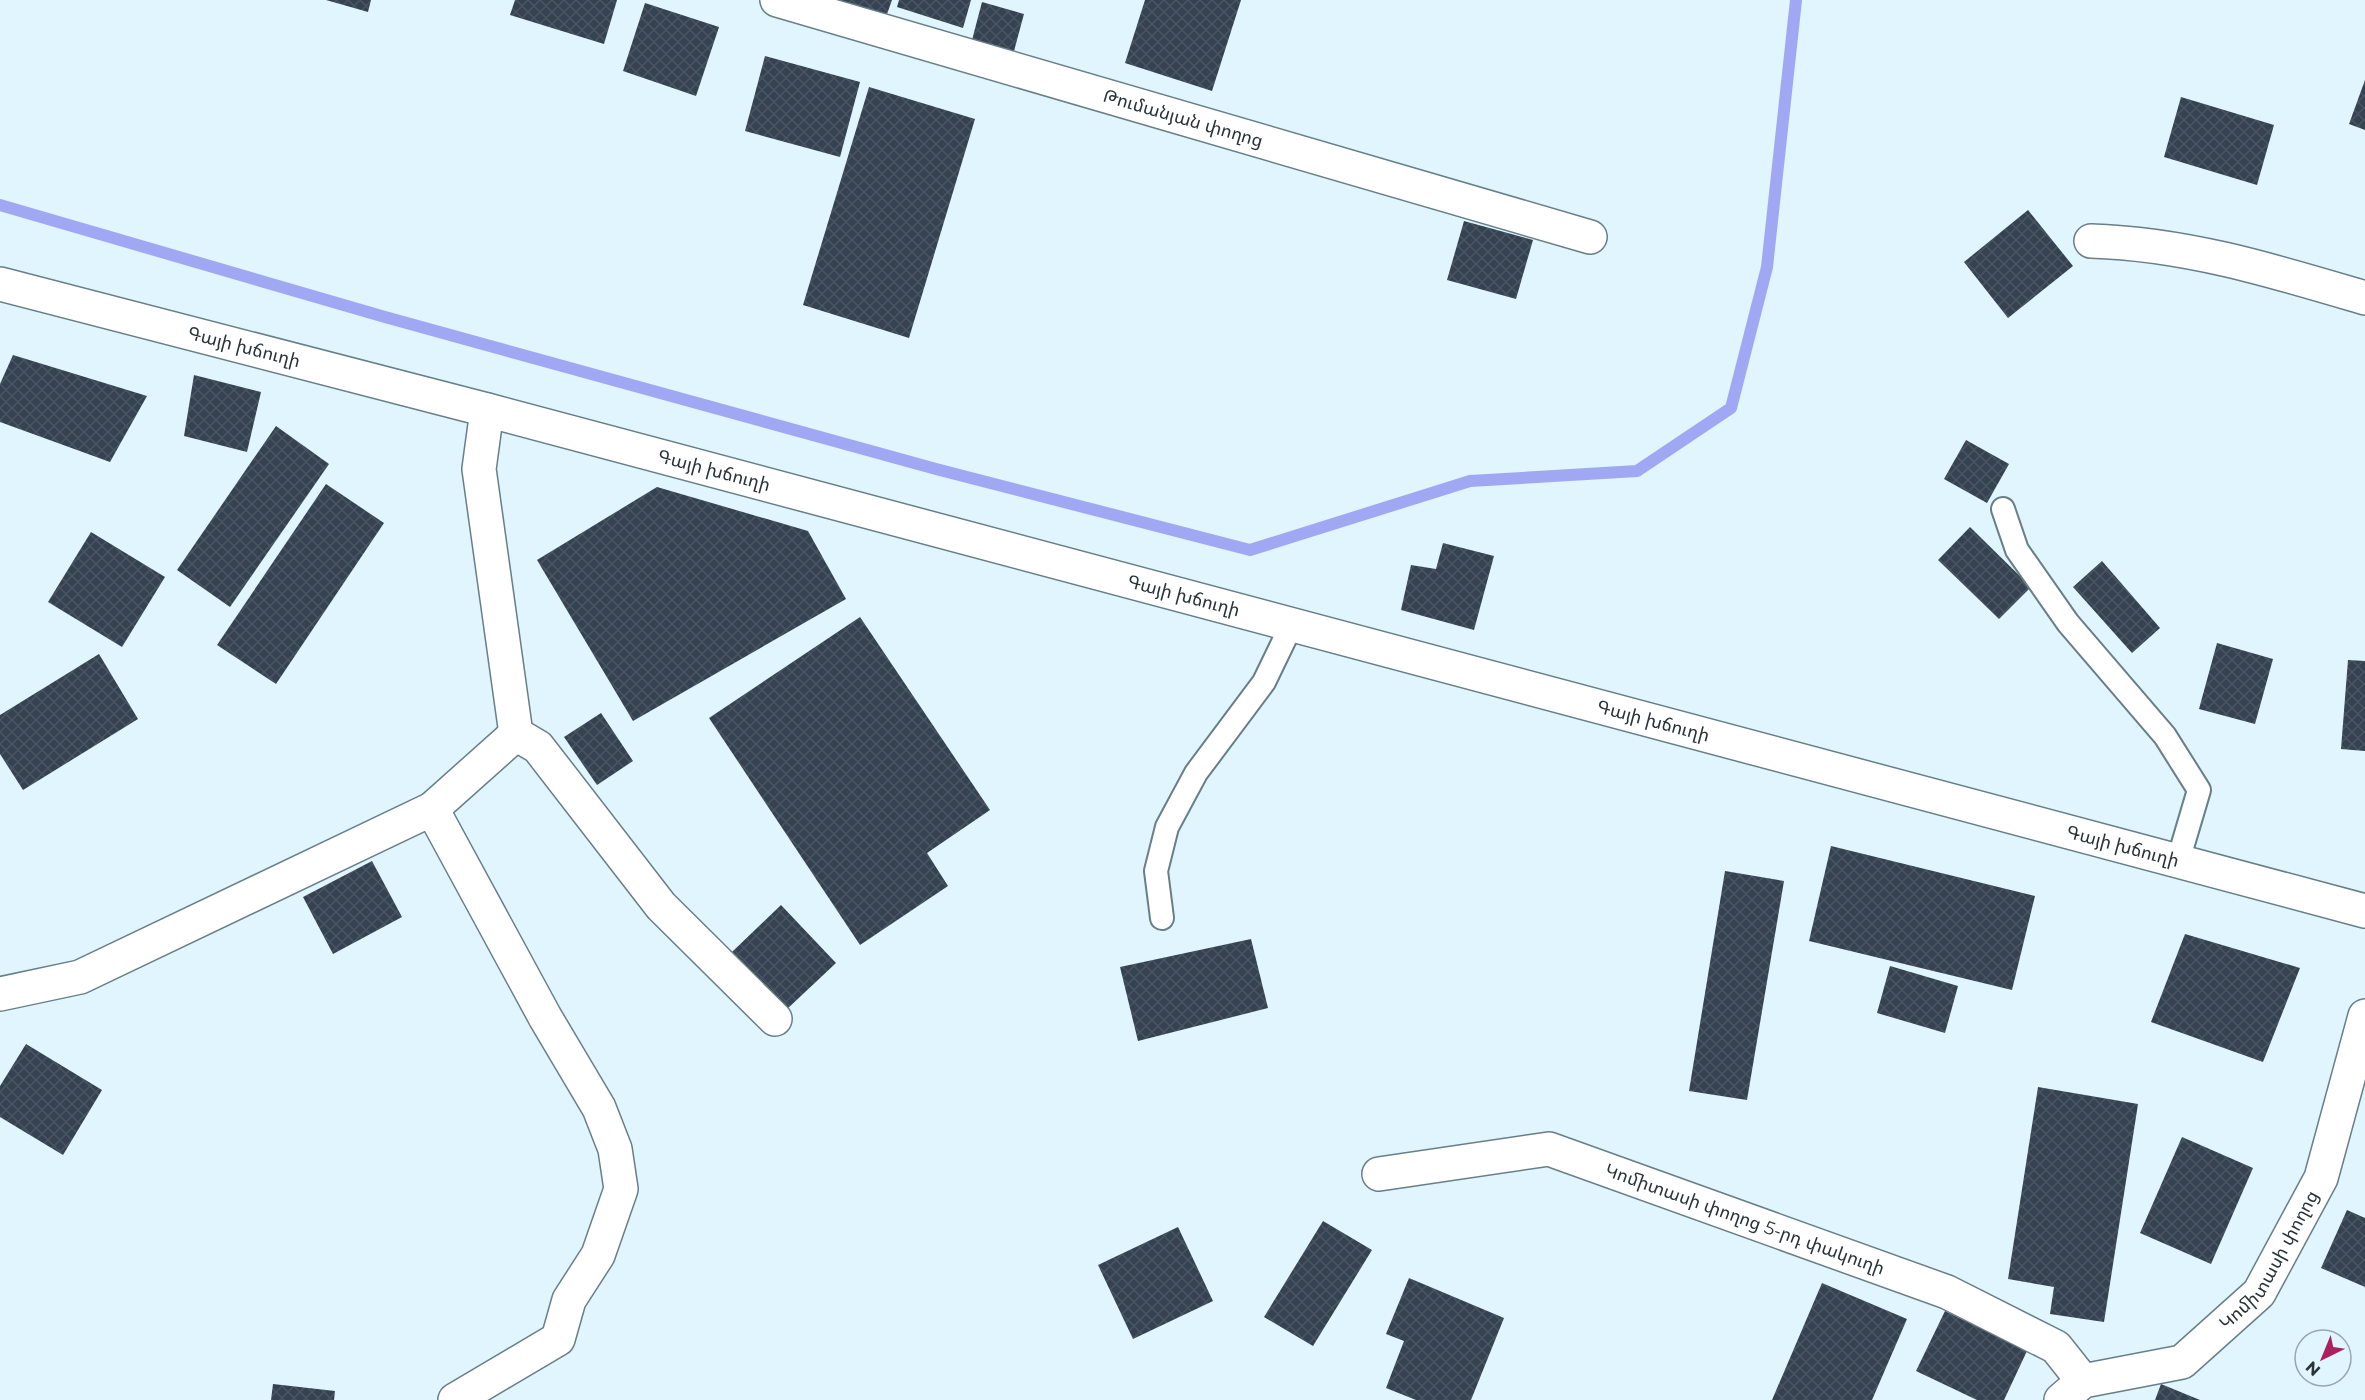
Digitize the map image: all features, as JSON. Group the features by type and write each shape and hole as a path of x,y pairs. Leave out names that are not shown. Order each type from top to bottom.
{"street":[{"name":"Թումանյան փողոց","path":"777,0 1590,237"},
{"path":"2091,241 2132,242 2232,259 2365,298"},
{"name":"Գայի խճուղի","path":"0,284 487,410 2365,911"},
{"path":"487,410 479,469 516,734"},
{"path":"0,994 80,977 432,809 516,734"},
{"path":"516,734 538,747 661,906 775,1019"},
{"path":"432,809 545,1017 599,1108 615,1149 621,1189 598,1255 569,1299 558,1339 455,1400"},
{"name":"Կոմիտասի փողոց","path":"2072,1390 2182,1362 2259,1293 2320,1178 2365,1016"},
{"name":"Կոմիտասի փողոց 5-րդ փակուղի","path":"1379,1174 1549,1149 1947,1292 2056,1347 2072,1390"}],"lane":[{"path":"2003,508 2017,550 2068,623 2165,736 2199,790 2178,861"},
{"path":"1162,918 1156,871 1167,827 1196,773 1264,682 1292,624"}],"building":[{"path":"326,0 371,0 368,12"},
{"path":"515,0 617,0 604,44 510,15"},
{"path":"836,0 892,0 886,17"},
{"path":"899,0 971,0 963,28 897,7"},
{"path":"1145,0 1241,0 1212,91 1125,63"},
{"path":"982,2 1024,14 1014,51 972,40"},
{"path":"645,3 719,27 696,96 623,71"},
{"path":"765,56 860,82 840,157 745,131"},
{"path":"2365,80 2365,130 2349,124"},
{"path":"869,87 975,119 909,338 803,305"},
{"path":"2181,97 2274,125 2257,185 2164,157"},
{"path":"2028,210 2073,266 2008,318 1964,262"},
{"path":"1464,221 1533,240 1516,299 1447,280"},
{"path":"13,355 147,396 110,462 0,422 0,384"},
{"path":"194,375 261,392 247,452 184,436"},
{"path":"276,426 329,464 230,607 177,570"},
{"path":"1966,440 2009,464 1987,503 1944,479"},
{"path":"326,484 384,523 276,684 217,645"},
{"path":"657,487 808,531 846,599 633,721 537,560"},
{"path":"1970,527 2031,587 1999,619 1938,560"},
{"path":"91,532 165,577 122,647 48,602"},
{"path":"1443,543 1494,556 1474,630 1401,610 1411,565 1436,569"},
{"path":"2102,561 2160,628 2132,653 2073,587"},
{"path":"860,617 990,810 927,853 948,886 860,945 709,718"},
{"path":"2217,643 2273,659 2255,724 2199,709"},
{"path":"99,654 138,719 23,790 0,754 0,715"},
{"path":"2348,660 2365,661 2365,751 2341,749"},
{"path":"601,713 633,761 597,785 564,737"},
{"path":"1831,846 2035,896 2012,990 1809,941"},
{"path":"372,861 402,917 333,954 303,897"},
{"path":"1725,871 1784,881 1747,1100 1689,1091"},
{"path":"781,905 836,963 786,1010 732,952"},
{"path":"2185,934 2300,968 2263,1062 2151,1022"},
{"path":"1251,939 1268,1008 1138,1041 1120,967"},
{"path":"1890,966 1958,986 1945,1033 1877,1013"},
{"path":"26,1044 102,1090 63,1155 0,1117 0,1086"},
{"path":"2038,1087 2138,1104 2104,1322 2050,1314 2054,1287 2008,1279"},
{"path":"2182,1137 2253,1168 2211,1264 2140,1233"},
{"path":"2347,1210 2365,1218 2365,1287 2321,1268"},
{"path":"1323,1221 1372,1250 1313,1346 1264,1317"},
{"path":"1178,1227 1213,1301 1133,1339 1098,1265"},
{"path":"1409,1278 1504,1318 1471,1400 1416,1400 1386,1388 1404,1341 1386,1334"},
{"path":"1822,1283 1907,1319 1872,1400 1772,1400"},
{"path":"1945,1311 2027,1351 2004,1400 1977,1400 1916,1371"},
{"path":"273,1384 335,1391 334,1400 271,1400"},
{"path":"2161,1384 2200,1400 2155,1400"}],"waterway":[{"path":"0,205 385,317 936,469 1250,550 1470,481 1637,471 1731,408 1767,267 1796,0"}]}
